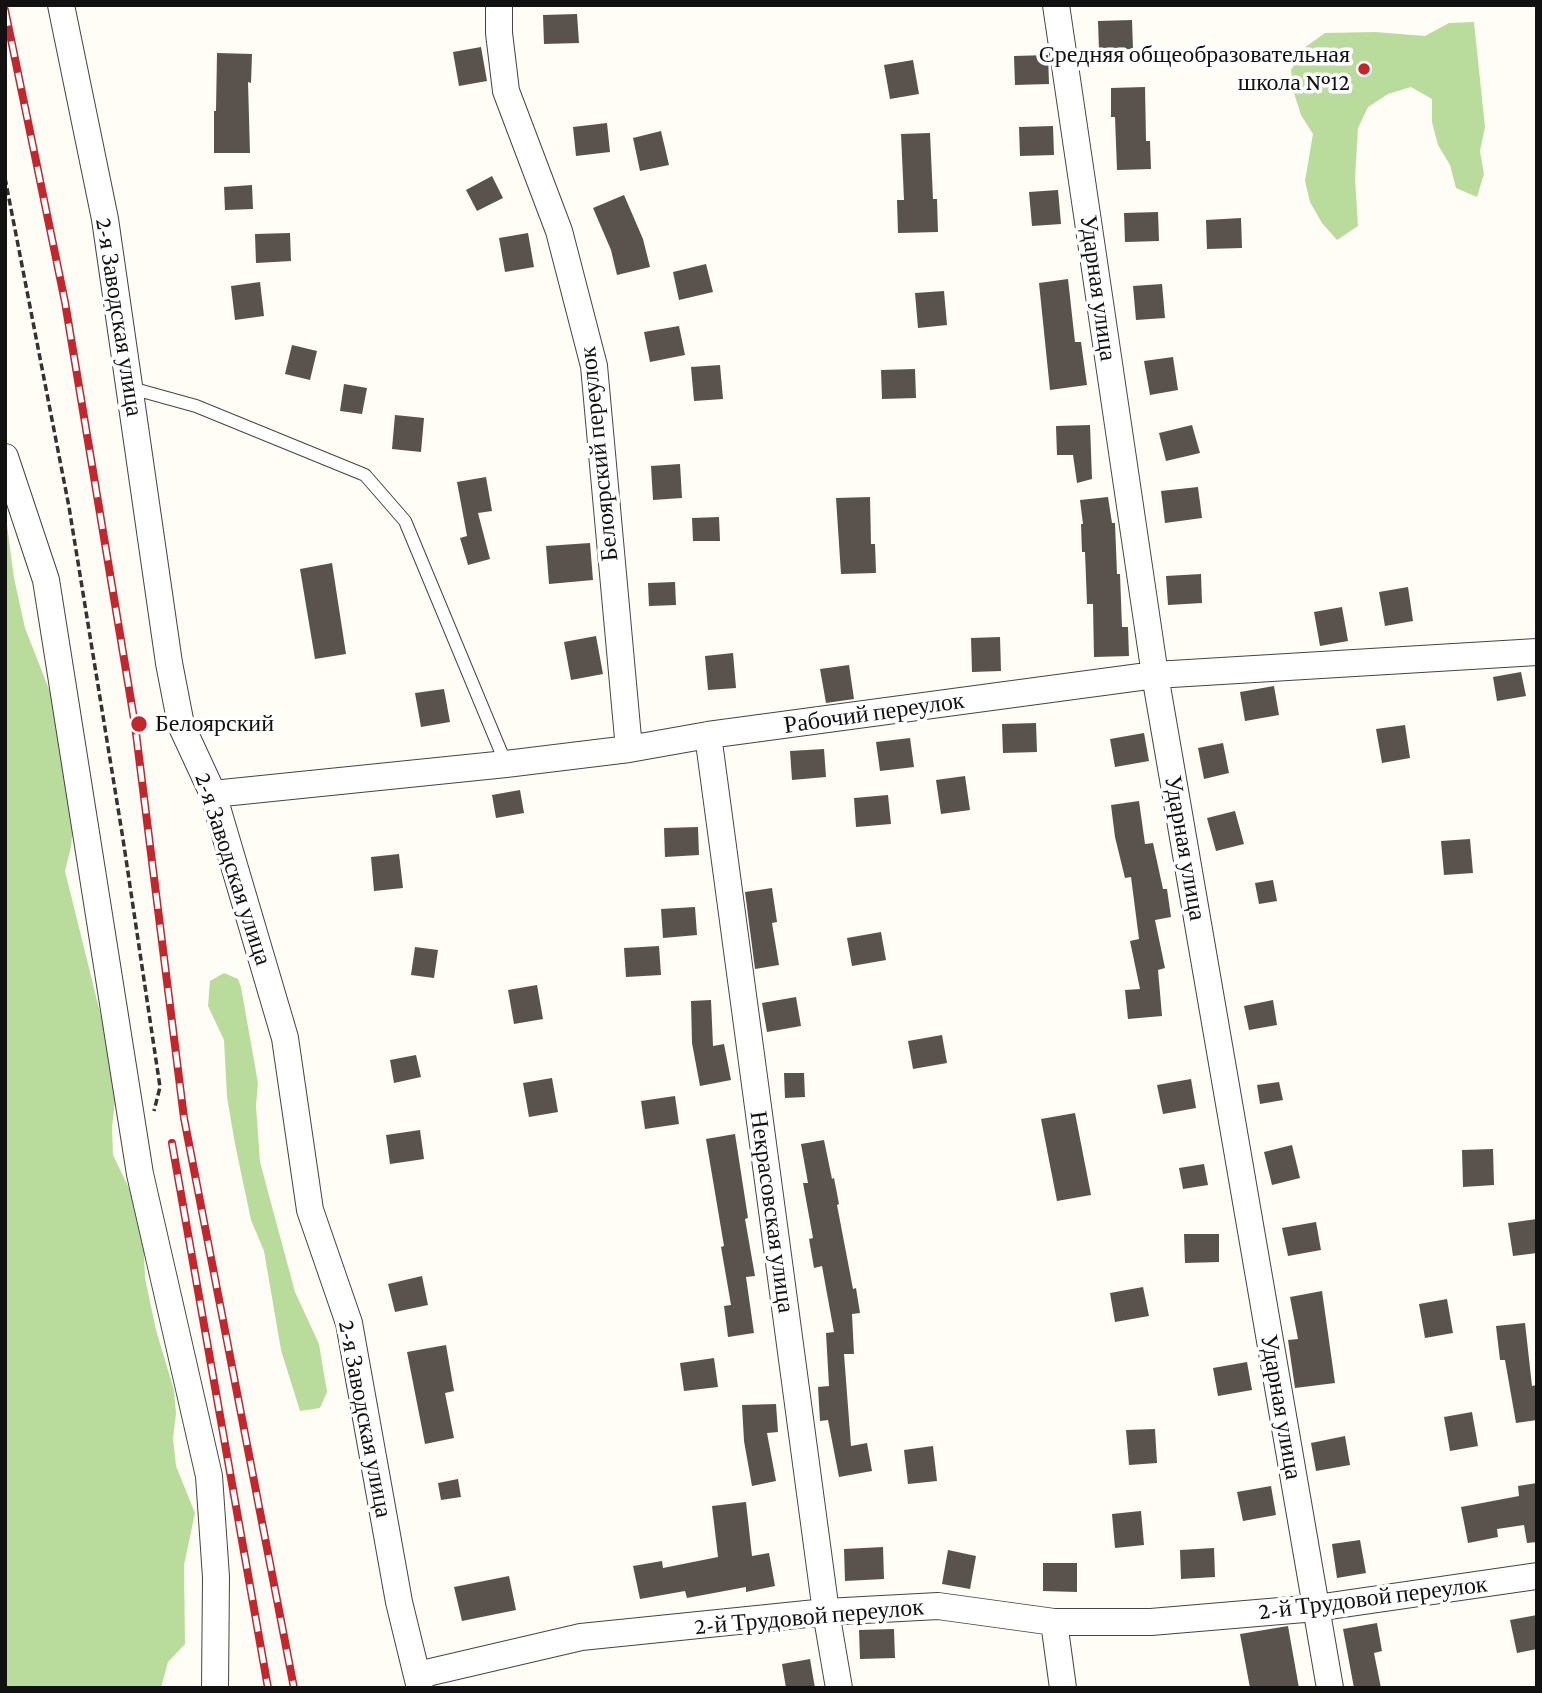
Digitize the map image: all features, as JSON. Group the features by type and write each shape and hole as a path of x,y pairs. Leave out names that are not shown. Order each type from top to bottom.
{"street":[{"name":"2-я Заводская улица","path":"61,5 105,219 169,663 181,724 213,794 285,1038 310,1210 349,1323 399,1602 419,1681"},
{"name":"Белоярский переулок","path":"499,5 499,33 506,91 559,231 594,366 629,748"},
{"name":"Ударная улица","path":"1056,5 1156,675 1330,1688"},
{"path":"5,457 46,580 140,1174 209,1476 216,1577 215,1688"},
{"name":"Рабочий переулок","path":"213,794 506,764 1156,675 1537,652"},
{"name":"Некрасовская улица","path":"708,736 826,1612 839,1688"},
{"name":"2-й Трудовой переулок","path":"419,1681 581,1637 826,1612 938,1606 1054,1622 1151,1622 1316,1608 1537,1576"},
{"path":"1054,1622 1063,1688"}],"lane":[{"path":"131,388 196,406 365,475 405,520 506,764"}],"path":[{"path":"5,178 69,507 118,813 160,1087 154,1112"}],"green space":[{"path":"1474,22 1485,127 1480,151 1484,174 1477,197 1456,188 1450,165 1438,145 1432,122 1432,99 1411,87 1388,94 1368,107 1358,128 1355,178 1358,226 1337,240 1322,223 1310,202 1305,181 1313,134 1301,115 1291,70 1304,48 1325,33 1375,32 1425,36 1449,23"},
{"path":"5,510 14,578 25,628 54,702 73,824 65,871 117,1081 112,1128 113,1155 137,1205 143,1229 145,1278 156,1330 174,1390 176,1414 173,1438 176,1466 195,1513 184,1565 185,1644 168,1662 161,1688 5,1688"},
{"path":"224,973 238,979 241,987 258,1083 256,1106 260,1162 295,1292 319,1344 327,1392 320,1408 300,1411 281,1350 264,1251 251,1220 227,1097 224,1040 208,1006 210,981"}],"building":[{"path":"577,14 579,43 544,44 543,15"},
{"path":"1132,20 1133,49 1099,50 1098,21"},
{"path":"481,47 487,81 459,86 453,52"},
{"path":"217,53 252,54 251,83 248,82 250,153 214,153"},
{"path":"1048,55 1049,84 1015,85 1014,56"},
{"path":"913,60 919,94 890,99 884,65"},
{"path":"1145,87 1146,141 1150,141 1151,169 1117,170 1115,117 1111,117 1111,88"},
{"path":"607,123 610,152 576,156 573,127"},
{"path":"1053,126 1054,155 1020,156 1019,127"},
{"path":"661,131 669,165 640,171 633,138"},
{"path":"930,133 933,199 937,199 938,232 898,233 897,200 904,200 901,134"},
{"path":"492,176 503,198 477,211 466,190"},
{"path":"252,185 253,209 225,210 224,187"},
{"path":"1058,190 1061,224 1032,226 1029,192"},
{"path":"624,195 643,239 650,267 617,275 611,250 593,208"},
{"path":"1158,212 1159,241 1125,242 1124,213"},
{"path":"1241,218 1242,248 1207,249 1206,220"},
{"path":"290,233 291,261 256,263 255,234"},
{"path":"528,233 534,267 505,272 499,238"},
{"path":"706,264 713,292 679,300 673,272"},
{"path":"1068,279 1075,342 1081,342 1087,385 1050,390 1039,283"},
{"path":"260,282 264,316 235,320 231,286"},
{"path":"1162,284 1165,318 1136,320 1133,286"},
{"path":"944,291 947,325 918,328 915,293"},
{"path":"679,326 685,355 650,362 644,332"},
{"path":"292,345 317,351 310,380 285,374"},
{"path":"1173,357 1178,390 1150,395 1144,361"},
{"path":"720,365 723,399 694,401 691,367"},
{"path":"915,369 916,398 882,399 881,370"},
{"path":"344,384 367,388 362,414 340,411"},
{"path":"395,415 424,418 421,452 392,449"},
{"path":"1090,425 1092,479 1077,483 1073,455 1057,455 1056,426"},
{"path":"1192,425 1200,453 1166,461 1159,433"},
{"path":"680,464 682,498 653,500 651,466"},
{"path":"486,477 492,511 478,513 490,559 468,565 460,538 467,536 457,482"},
{"path":"1198,487 1202,518 1165,523 1161,491"},
{"path":"870,497 871,544 875,544 876,573 841,574 836,498"},
{"path":"1108,497 1112,523 1115,523 1122,627 1128,627 1129,656 1094,657 1093,604 1087,604 1080,500"},
{"path":"719,517 720,541 693,541 692,518"},
{"path":"590,543 593,580 549,584 546,546"},
{"path":"332,563 346,654 315,659 300,569"},
{"path":"1201,574 1202,603 1168,605 1166,576"},
{"path":"675,582 676,605 649,606 648,583"},
{"path":"1408,587 1413,621 1385,626 1379,592"},
{"path":"1342,607 1348,641 1320,646 1314,612"},
{"path":"596,636 603,674 571,680 564,642"},
{"path":"1000,637 1001,671 972,672 971,638"},
{"path":"733,653 736,688 708,690 705,656"},
{"path":"849,665 854,699 826,703 820,669"},
{"path":"1521,672 1526,696 1497,701 1493,677"},
{"path":"1274,686 1279,715 1245,721 1240,692"},
{"path":"444,689 450,722 421,727 415,693"},
{"path":"1036,723 1037,752 1003,753 1002,724"},
{"path":"1405,725 1410,758 1382,763 1376,729"},
{"path":"1144,733 1149,761 1115,767 1110,739"},
{"path":"910,738 914,767 880,771 876,742"},
{"path":"1223,743 1229,773 1204,779 1198,748"},
{"path":"824,749 826,777 792,780 790,751"},
{"path":"965,776 970,810 941,814 936,780"},
{"path":"520,790 524,813 496,818 492,795"},
{"path":"888,795 891,824 856,827 854,798"},
{"path":"1139,801 1145,844 1153,843 1163,889 1167,889 1171,917 1155,920 1165,968 1158,970 1162,1016 1128,1019 1125,990 1140,989 1130,941 1139,939 1131,877 1125,878 1111,805"},
{"path":"1235,811 1244,844 1216,851 1207,818"},
{"path":"698,827 699,855 665,857 664,828"},
{"path":"1470,839 1473,873 1444,875 1441,841"},
{"path":"399,854 403,888 374,891 371,857"},
{"path":"1273,880 1277,901 1259,904 1255,883"},
{"path":"772,888 777,922 772,923 779,965 755,969 745,892"},
{"path":"695,907 697,935 663,938 661,909"},
{"path":"881,932 886,960 852,966 847,938"},
{"path":"659,946 661,975 626,977 624,948"},
{"path":"415,947 438,950 434,978 411,975"},
{"path":"537,985 543,1019 514,1024 508,990"},
{"path":"796,997 801,1026 767,1032 762,1003"},
{"path":"711,1000 713,1046 724,1044 731,1080 700,1086 692,1043 691,1001"},
{"path":"1273,1000 1277,1025 1249,1030 1244,1006"},
{"path":"942,1035 947,1063 913,1069 908,1041"},
{"path":"416,1055 421,1077 394,1083 390,1060"},
{"path":"784,1073 804,1073 805,1097 785,1098"},
{"path":"552,1078 558,1112 529,1117 523,1083"},
{"path":"1191,1079 1196,1108 1163,1114 1157,1085"},
{"path":"1279,1082 1283,1100 1260,1104 1257,1085"},
{"path":"675,1096 679,1124 645,1129 641,1101"},
{"path":"1075,1113 1091,1195 1057,1201 1041,1119"},
{"path":"420,1130 424,1159 390,1164 386,1135"},
{"path":"735,1134 755,1276 746,1277 754,1333 728,1337 724,1306 731,1305 706,1139"},
{"path":"824,1140 860,1313 852,1314 854,1354 844,1354 851,1446 867,1443 872,1471 839,1477 828,1420 820,1421 818,1387 829,1386 826,1333 834,1332 822,1266 814,1268 809,1239 813,1238 803,1183 808,1183 801,1144"},
{"path":"1292,1145 1300,1178 1272,1185 1264,1152"},
{"path":"1493,1149 1494,1185 1463,1187 1462,1150"},
{"path":"1204,1164 1208,1185 1183,1189 1179,1168"},
{"path":"1537,1219 1537,1253 1513,1256 1508,1223"},
{"path":"1316,1222 1321,1250 1288,1256 1282,1228"},
{"path":"1184,1234 1219,1234 1219,1262 1185,1263"},
{"path":"422,1276 428,1305 395,1312 388,1284"},
{"path":"1143,1287 1149,1316 1115,1322 1110,1293"},
{"path":"1322,1291 1335,1383 1295,1388 1288,1340 1298,1339 1290,1297"},
{"path":"1447,1299 1453,1333 1425,1338 1419,1304"},
{"path":"1525,1323 1532,1386 1537,1385 1537,1420 1516,1423 1505,1360 1500,1360 1496,1326"},
{"path":"446,1345 454,1391 445,1393 454,1438 425,1444 407,1352"},
{"path":"714,1358 718,1387 684,1391 680,1363"},
{"path":"1247,1362 1252,1390 1218,1396 1213,1368"},
{"path":"776,1404 778,1432 767,1433 776,1481 752,1486 744,1441 742,1405"},
{"path":"1472,1412 1478,1446 1450,1451 1444,1417"},
{"path":"1155,1429 1157,1463 1129,1465 1126,1430"},
{"path":"1345,1436 1350,1465 1316,1471 1311,1443"},
{"path":"933,1446 937,1481 908,1484 904,1450"},
{"path":"458,1479 461,1497 441,1500 438,1483"},
{"path":"1537,1483 1537,1542 1527,1543 1524,1525 1497,1529 1498,1537 1468,1543 1461,1507 1519,1496 1518,1486"},
{"path":"1271,1486 1276,1515 1243,1521 1237,1492"},
{"path":"746,1502 752,1556 769,1553 775,1586 746,1592 746,1587 687,1598 685,1591 640,1599 633,1566 662,1561 663,1568 718,1557 712,1506"},
{"path":"1141,1511 1144,1545 1115,1548 1112,1514"},
{"path":"1360,1540 1366,1573 1337,1578 1332,1544"},
{"path":"883,1547 884,1579 845,1581 844,1549"},
{"path":"1214,1548 1215,1577 1181,1579 1180,1550"},
{"path":"948,1550 976,1556 970,1589 942,1584"},
{"path":"1043,1563 1077,1563 1077,1592 1043,1591"},
{"path":"509,1576 516,1610 462,1621 454,1587"},
{"path":"1537,1615 1537,1649 1517,1653 1510,1620"},
{"path":"1377,1623 1382,1651 1374,1653 1381,1688 1354,1688 1343,1629"},
{"path":"1288,1626 1299,1688 1250,1688 1240,1634"},
{"path":"894,1629 895,1658 860,1659 859,1630"},
{"path":"810,1659 815,1688 786,1688 782,1664"}],"railway":[{"path":"5,10 65,302 135,725 184,1118 294,1688"},
{"path":"172,1143 268,1688"}],"place":[{"name":"Средняя общеобразовательная школа №12","path":"1364,69"},
{"name":"Белоярский","path":"139,724"}]}
